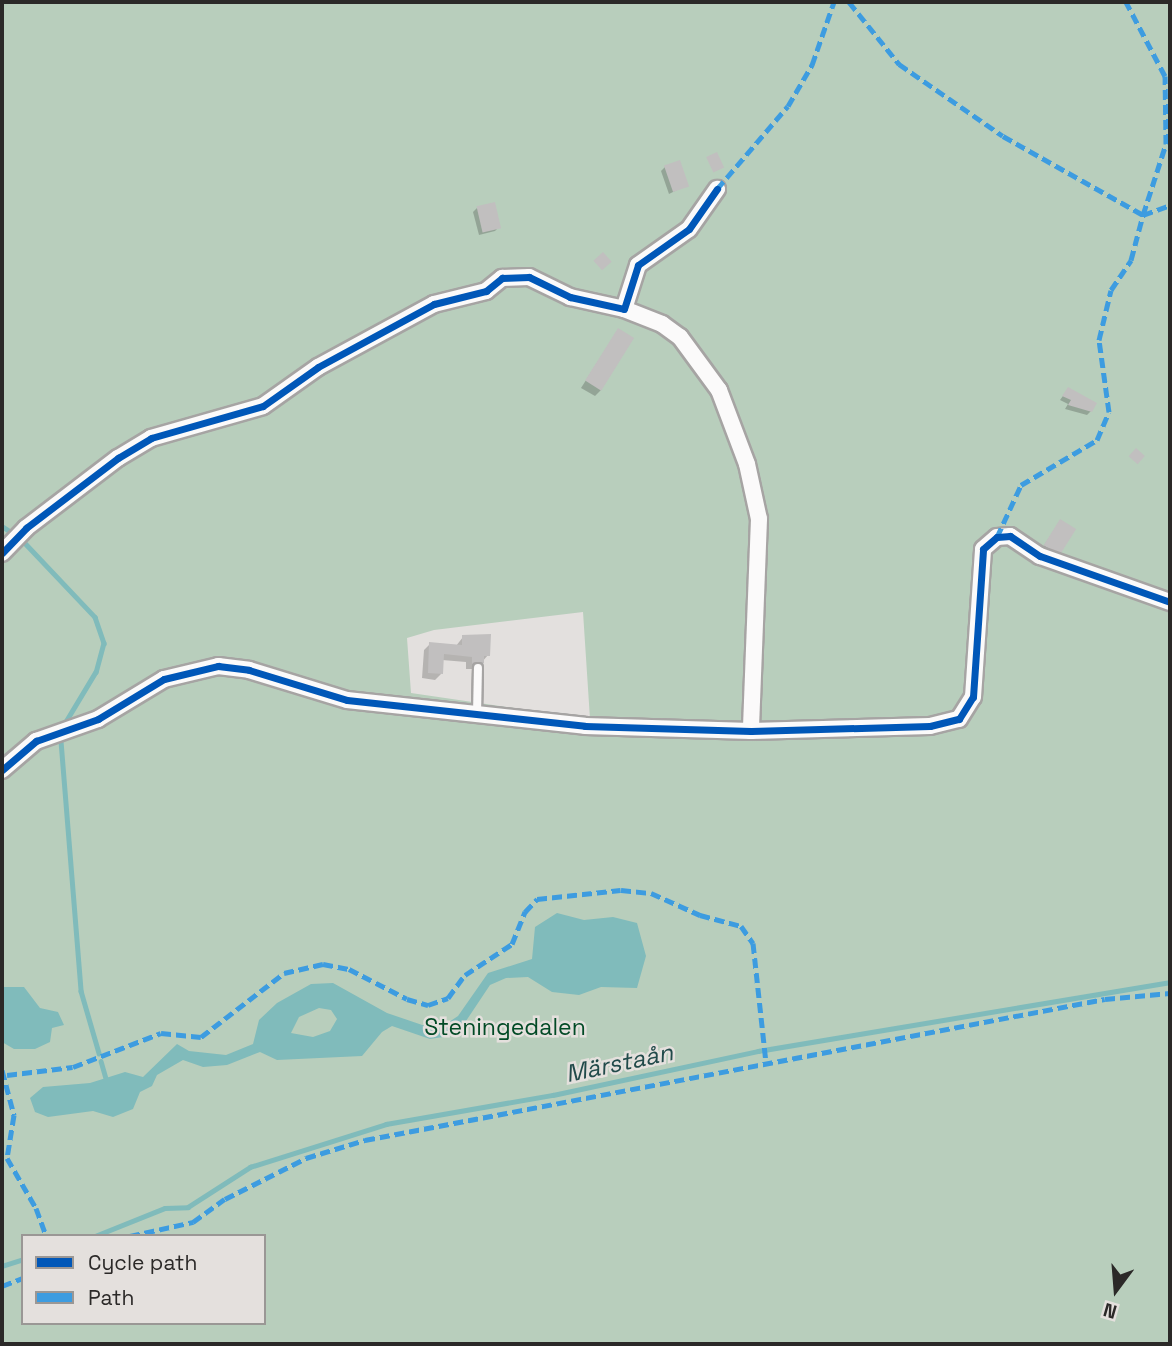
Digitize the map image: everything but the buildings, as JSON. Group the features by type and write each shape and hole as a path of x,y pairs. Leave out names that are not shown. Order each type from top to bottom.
{"street":[{"path":"624,309 638,265 689,229 717,189"},
{"path":"2,553 26,528 152,438 263,406 318,367 434,304 486,291 502,278 529,277 570,297 624,309 662,324 680,337 719,390 747,464 759,519 751,731"},
{"path":"2,770 36,740 98,719 164,679 218,666 249,670 347,700 584,726 751,731 930,726 959,719 973,697 983,549 996,537 1010,536 1061,565 1170,603"}],"lane":[{"path":"477,714 478,668"}],"green space":[{"name":"Steningedalen","path":"2,2 1170,2 1170,1344 2,1344","holes":["583,612 590,719 411,693 407,638 434,630"]}],"water":[{"path":"557,913 584,920 613,917 637,923 646,956 637,988 601,987 579,995 552,992 528,977 506,978 490,985 464,1024 443,1037 430,1039 392,1026 382,1032 362,1056 277,1060 260,1052 227,1065 203,1067 183,1060 157,1075 152,1086 140,1092 133,1109 113,1117 93,1111 48,1117 35,1112 30,1098 43,1087 90,1083 125,1072 143,1077 177,1044 189,1051 226,1055 253,1044 259,1020 277,1003 311,984 333,983 387,1013 437,1030 458,1016 488,973 532,959 535,927","holes":["319,1008 331,1010 337,1019 330,1031 313,1037 291,1033 299,1017"]},
{"path":"2,987 24,987 40,1008 58,1012 64,1025 52,1028 50,1042 35,1049 14,1049 2,1042"}],"waterway":[{"path":"2,526 11,532"},
{"path":"25,543 95,617 104,643 96,672 66,722"},
{"path":"61,741 81,991 99,1053"},
{"name":"Märstaån","path":"100,1234 165,1208 188,1207 250,1167 386,1124 553,1095 758,1051 1170,982"},
{"path":"101,1061 106,1078"},
{"name":"Märstaån","path":"2,1266 21,1260"}],"marked path":[{"path":"717,189 788,106 812,65 834,2"},
{"path":"849,2 899,64 1003,136 1143,215 1166,144 1165,76 1126,2"},
{"path":"997,537 1021,485 1097,440 1109,412 1099,340 1111,290 1131,260 1143,215 1170,205"},
{"path":"7,1075 73,1067 161,1033 201,1037 284,973 323,964 349,969 407,999 428,1005 448,998 465,975 512,944 525,912 537,899 621,890 651,893 700,915 741,926 753,943 766,1062"},
{"path":"139,1234 193,1222 225,1199 306,1158 365,1140 1105,999 1170,993"},
{"path":"2,1070 14,1115 7,1158 36,1208 45,1234"},
{"path":"2,1286 21,1279"}],"cycle path":[{"path":"2,553 26,528 118,458 151,438 263,406 318,367 434,304 486,291 502,278 529,277 570,297 624,309 638,265 689,229 717,189"},
{"path":"2,770 36,741 98,719 164,679 218,666 249,670 347,700 585,726 751,731 930,726 959,719 973,697 983,549 997,537 1010,536 1040,556 1170,602"}]}
